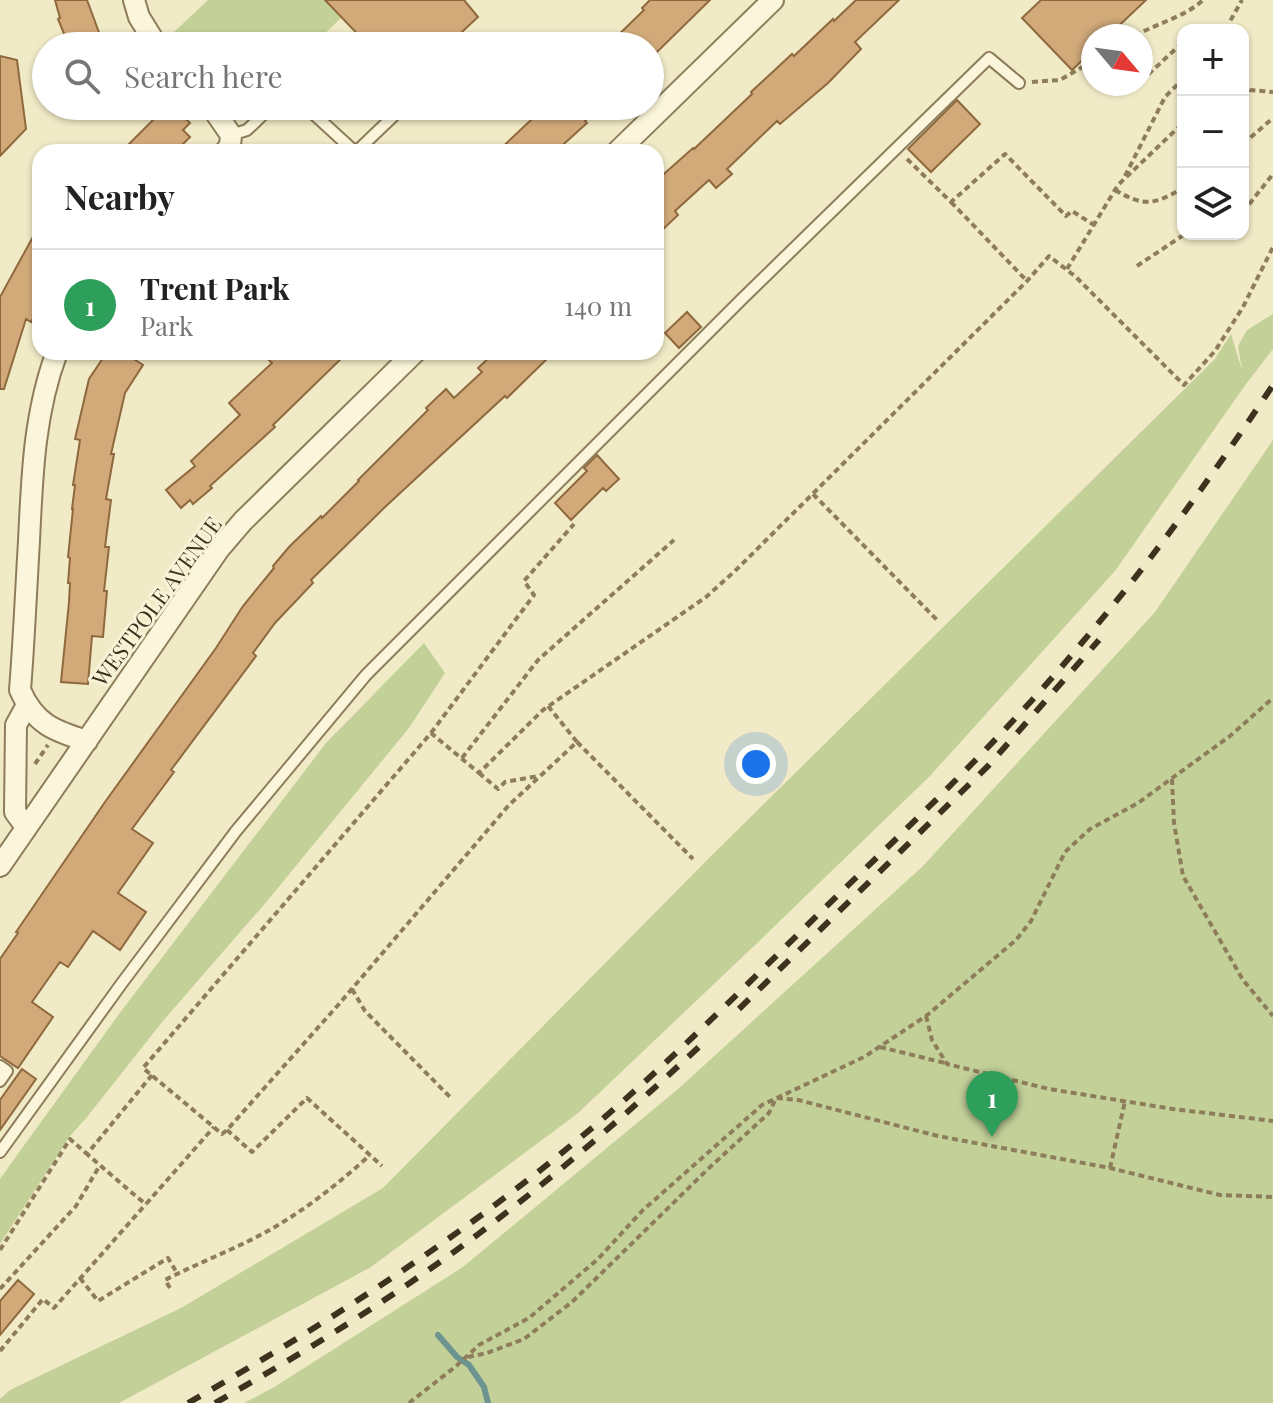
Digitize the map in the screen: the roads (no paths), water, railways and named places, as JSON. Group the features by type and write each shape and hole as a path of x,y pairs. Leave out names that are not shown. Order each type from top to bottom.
{"street":[{"path":"134,0 148,32"},
{"path":"664,106 773,0"},
{"path":"217,120 228,144"},
{"path":"625,144 650,120"},
{"path":"54,360 38,414 20,690 27,705 42,723 57,732 87,741"},
{"name":"WESTPOLE AVENUE","path":"0,866 219,549 243,521 407,360"},
{"path":"26,827 15,812 16,725 27,705"}],"lane":[{"path":"0,1152 236,831 366,675 732,309 989,58 1019,83"},
{"path":"228,144 257,120"},
{"path":"320,120 346,144"},
{"path":"364,144 389,120"},
{"path":"0,1066 7,1071 0,1081"}],"waterway":[{"path":"438,1335 457,1357 469,1365 484,1387 488,1403"}],"railway":[{"path":"188,1403 287,1345 432,1251 569,1147 673,1055 932,804 1052,678 1156,550 1273,385"},
{"path":"739,1009 988,766 1099,640"},
{"path":"215,1403 364,1313 472,1239 581,1152 701,1045"}],"place":[{"name":"Trent Park","path":"992,1137"}]}
